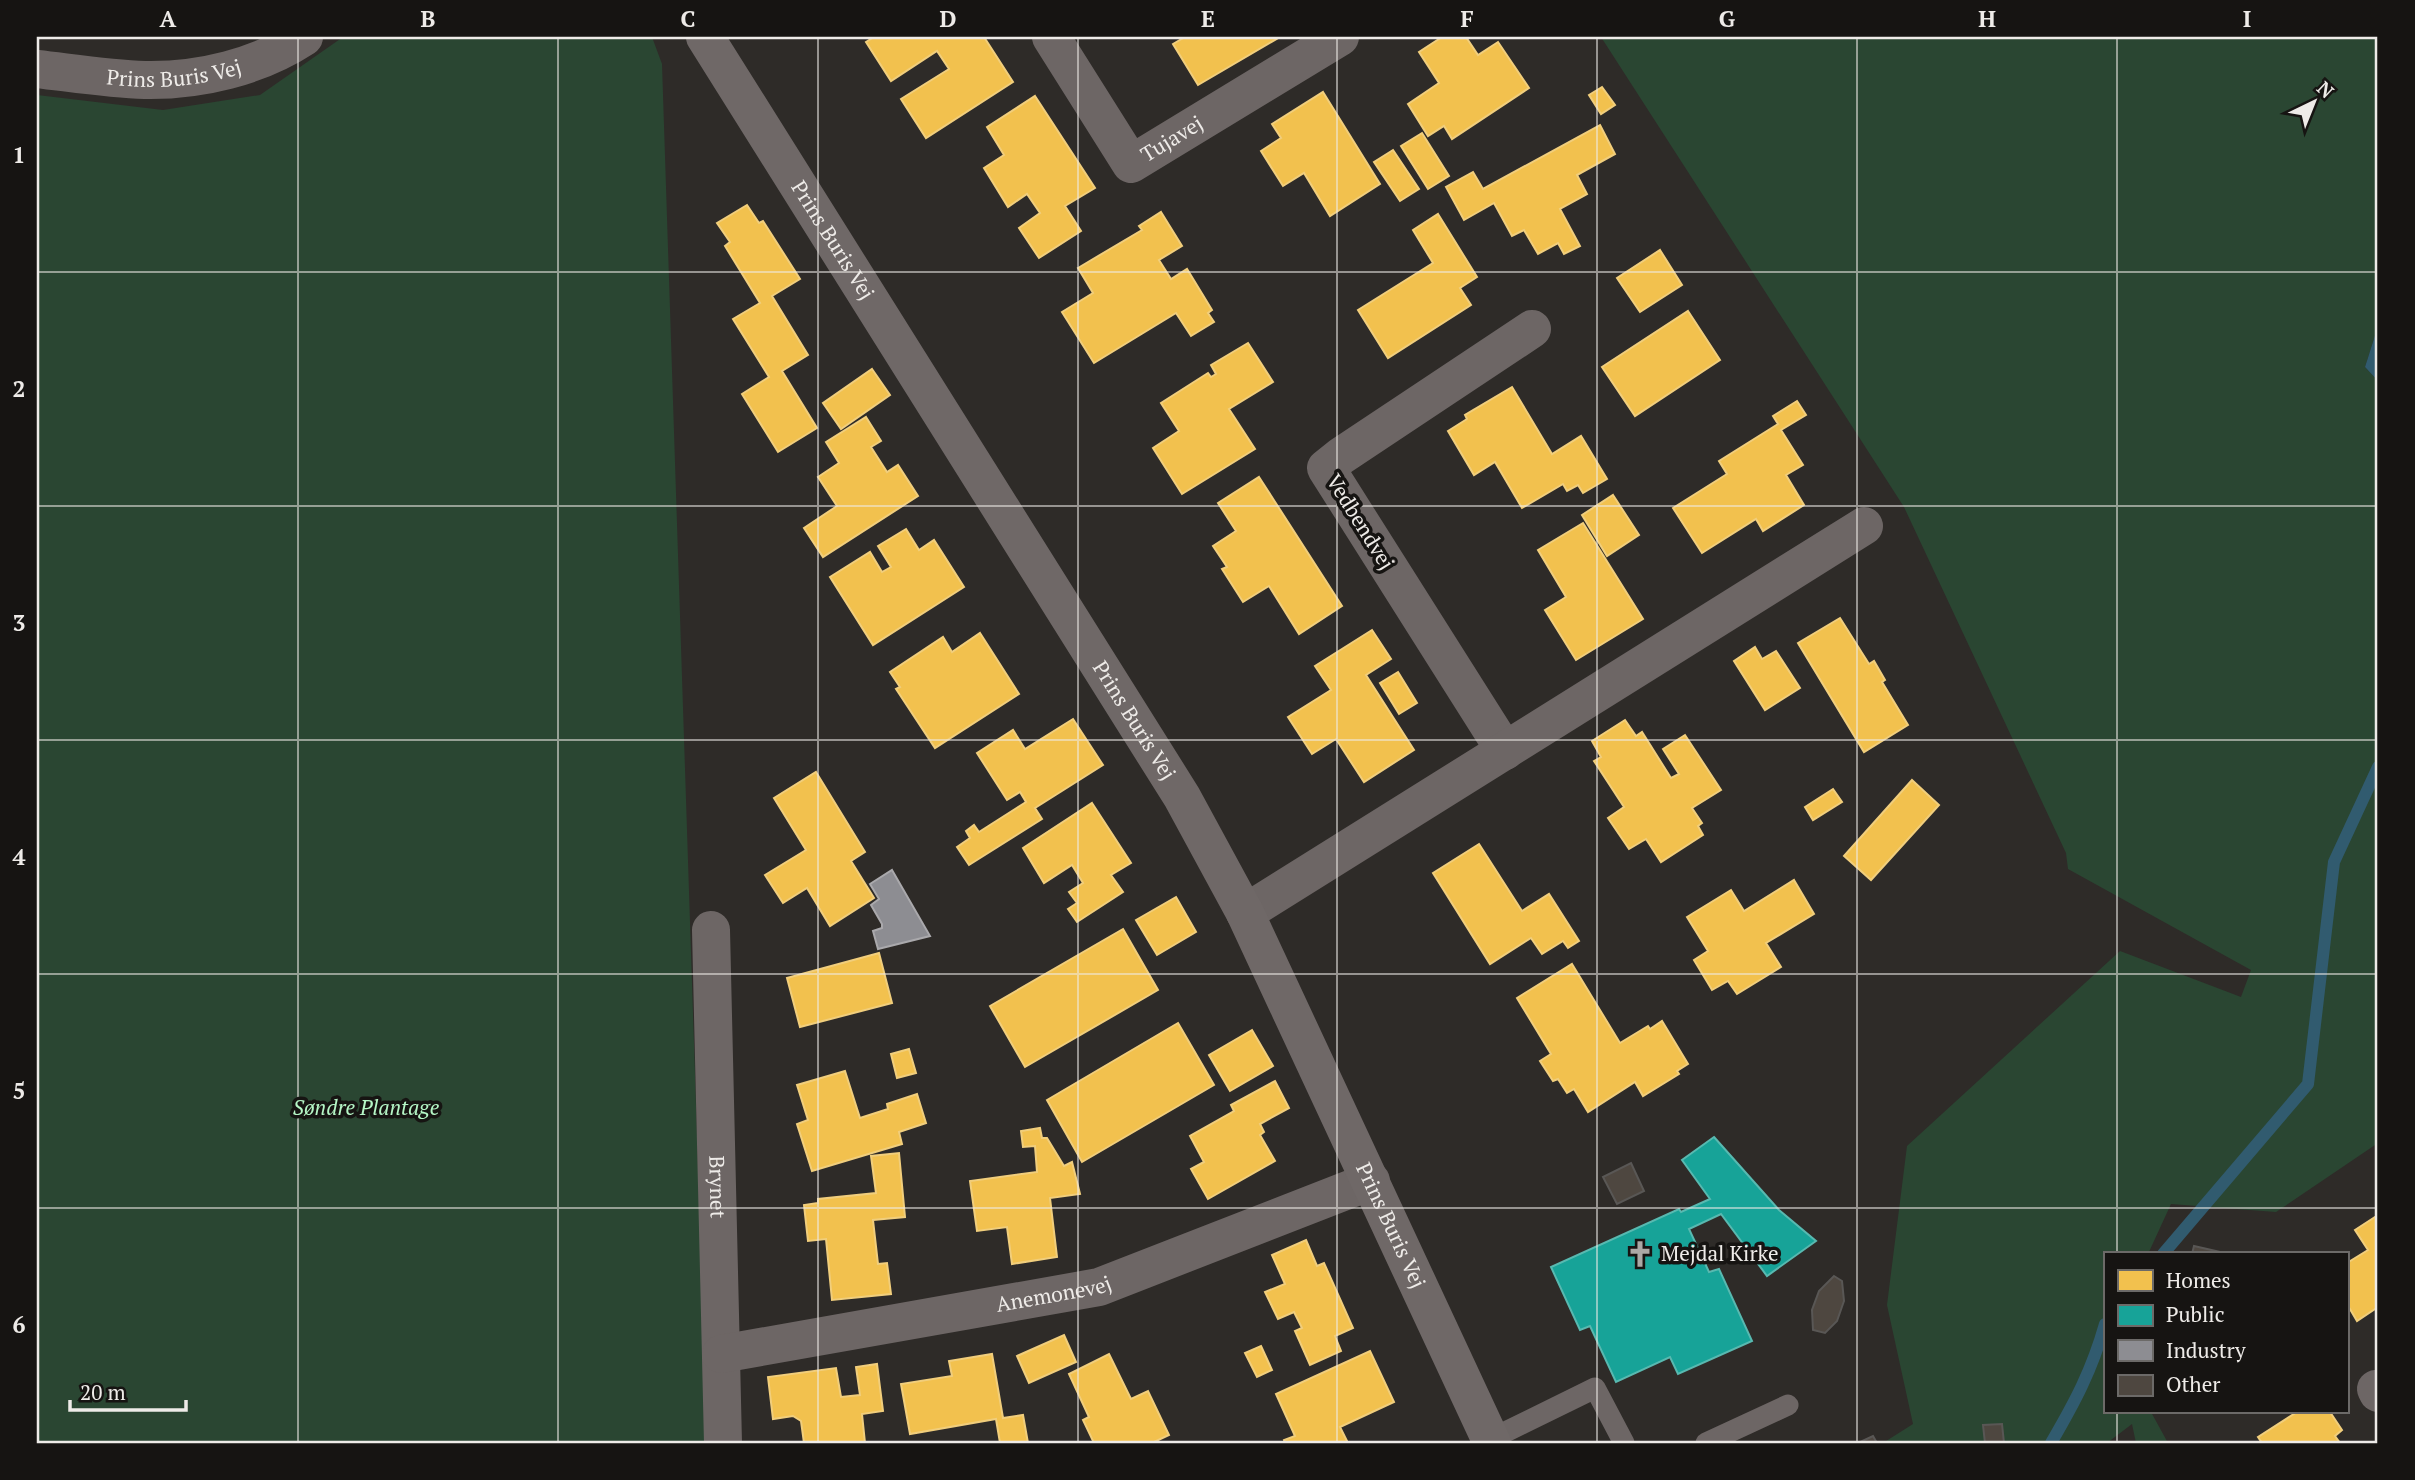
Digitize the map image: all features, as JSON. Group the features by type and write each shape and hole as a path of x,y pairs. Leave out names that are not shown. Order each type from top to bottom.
{"street":[{"name":"Prins Buris Vej","path":"37,69 145,80 209,76 284,50 304,37"},
{"name":"Tujavej","path":"1051,37 1131,164 1340,37"},
{"name":"Prins Buris Vej","path":"712,39 1182,797 1245,913 1371,1181 1488,1442"},
{"name":"Vedbendvej","path":"1505,751 1326,468 1532,329"},
{"path":"1245,913 1864,526"},
{"name":"Brynet","path":"711,930 723,1443"},
{"name":"Anemonevej","path":"721,1354 1099,1287 1371,1181"}],"lane":[{"path":"1488,1442 1595,1388 1624,1443"},
{"path":"1706,1443 1788,1405"}],"green space":[{"name":"Søndre Plantage","path":"343,37 652,37 662,64 707,1443 37,1443 37,95 163,110 260,95"},
{"path":"1601,37 2378,37 2378,326 2365,367 2378,381 2378,1143 2276,1212 2171,1204 2149,1252 2104,1252 2104,1414 2152,1414 2168,1443 2136,1443 2132,1424 2107,1443 1883,1443 1913,1424 1887,1305 1907,1146 2120,951 2241,997 2251,970 2068,869 2066,853 1904,507"}],"water":[{"path":"2378,326 2378,381 2365,367"}],"building: Homes":[{"path":"874,37 984,37 1013,82 926,138 901,99 949,69 937,51 891,81 866,42"},
{"path":"1185,37 1280,37 1198,85 1173,44"},
{"path":"1442,37 1466,37 1478,55 1498,42 1529,88 1452,139 1444,126 1428,136 1408,104 1439,83 1419,52"},
{"path":"1602,87 1615,105 1601,114 1589,95"},
{"path":"1323,92 1380,184 1330,216 1304,173 1283,186 1261,151 1281,138 1272,124"},
{"path":"1035,96 1095,188 1065,206 1081,231 1039,258 1019,228 1040,213 1027,194 1008,207 984,168 1004,155 987,127"},
{"path":"1600,125 1615,154 1577,175 1587,194 1560,209 1580,246 1564,254 1558,243 1538,254 1524,230 1512,236 1494,203 1464,220 1446,187 1473,172 1483,189"},
{"path":"1422,133 1449,176 1428,189 1401,146"},
{"path":"1393,150 1419,189 1400,201 1374,162"},
{"path":"747,205 759,223 763,221 800,279 772,296 808,355 782,371 817,428 778,452 742,394 769,377 733,319 760,303 725,246 730,242 717,223"},
{"path":"1161,212 1182,246 1159,260 1171,279 1187,269 1212,310 1208,313 1214,322 1191,336 1176,313 1094,363 1062,312 1093,293 1078,268 1142,230 1139,226"},
{"path":"1438,214 1477,277 1460,288 1471,305 1388,358 1358,310 1433,263 1413,230"},
{"path":"1660,250 1682,285 1640,312 1617,278"},
{"path":"1688,311 1720,360 1635,416 1602,367"},
{"path":"1248,343 1273,382 1229,409 1255,449 1182,494 1153,448 1179,431 1161,403 1208,373 1211,377 1216,374 1211,365"},
{"path":"872,369 890,395 841,429 823,403"},
{"path":"1512,387 1552,454 1581,436 1607,479 1583,493 1578,485 1567,491 1563,484 1522,508 1495,462 1474,475 1448,431 1467,419 1465,415"},
{"path":"1797,401 1806,415 1781,430 1803,465 1786,475 1804,505 1763,531 1756,519 1702,553 1673,508 1727,474 1719,461 1778,424 1773,416"},
{"path":"866,417 881,441 871,447 887,472 898,465 918,496 823,557 804,528 837,506 818,477 839,463 826,442"},
{"path":"1259,477 1342,606 1299,634 1269,586 1243,602 1222,569 1227,567 1213,546 1236,531 1218,503"},
{"path":"1613,495 1639,535 1607,556 1582,515"},
{"path":"1583,523 1643,619 1576,660 1545,610 1566,597 1538,550"},
{"path":"906,529 919,550 934,540 964,587 873,645 830,577 870,552 882,572 891,567 878,546"},
{"path":"1840,618 1869,664 1874,661 1885,680 1882,682 1908,725 1864,752 1798,643"},
{"path":"1372,630 1391,659 1366,675 1414,750 1364,782 1336,739 1312,754 1288,717 1331,690 1315,666"},
{"path":"980,633 1019,694 935,748 896,689 900,687 890,672 943,637 952,652"},
{"path":"1755,647 1762,659 1776,651 1800,688 1765,710 1734,661"},
{"path":"1398,672 1417,703 1399,714 1380,683"},
{"path":"1073,719 1103,765 1035,808 1042,819 969,865 957,847 970,838 966,831 974,825 979,832 1026,802 1020,792 1007,800 977,753 1013,730 1025,749"},
{"path":"1625,720 1636,736 1642,732 1671,778 1679,774 1663,749 1685,735 1721,790 1692,808 1702,823 1698,826 1703,835 1661,862 1646,839 1629,849 1608,818 1624,807 1594,761 1601,757 1592,741"},
{"path":"816,772 865,852 851,861 874,898 830,926 807,888 783,903 765,875 806,850 774,798"},
{"path":"1912,780 1939,805 1871,880 1844,856"},
{"path":"1833,789 1842,802 1813,820 1805,807"},
{"path":"1092,803 1131,863 1111,875 1123,892 1077,922 1068,909 1077,903 1069,892 1083,883 1072,865 1044,883 1023,848"},
{"path":"1479,844 1522,911 1549,894 1579,941 1568,948 1563,941 1542,954 1531,938 1490,964 1433,873"},
{"path":"1794,880 1814,914 1766,943 1781,967 1737,994 1728,981 1712,990 1694,960 1708,951 1687,917 1731,890 1744,911"},
{"path":"1176,897 1196,932 1157,955 1136,920"},
{"path":"1123,929 1158,990 1025,1067 990,1006"},
{"path":"879,953 892,1003 800,1027 787,978"},
{"path":"1572,964 1620,1043 1662,1021 1688,1064 1677,1071 1679,1074 1643,1096 1635,1082 1588,1112 1574,1089 1567,1093 1558,1079 1553,1081 1540,1061 1551,1054 1517,998"},
{"path":"1178,1023 1214,1085 1082,1162 1047,1100"},
{"path":"1252,1030 1273,1066 1230,1091 1209,1055"},
{"path":"909,1049 916,1073 897,1078 891,1054"},
{"path":"845,1071 860,1118 888,1109 887,1104 917,1094 926,1123 899,1132 902,1144 812,1171 797,1124 808,1120 797,1085"},
{"path":"1275,1081 1289,1108 1260,1124 1264,1132 1260,1135 1275,1161 1208,1199 1191,1169 1204,1162 1190,1136 1234,1111 1231,1105"},
{"path":"1040,1128 1042,1138 1047,1138 1064,1166 1072,1162 1080,1194 1050,1198 1057,1257 1012,1264 1007,1227 977,1231 970,1181 1037,1172 1035,1146 1023,1147 1021,1131"},
{"path":"899,1153 905,1217 873,1220 878,1264 887,1263 891,1294 832,1300 826,1239 808,1241 804,1205 818,1203 818,1199 876,1193 871,1156"},
{"path":"2378,1215 2378,1307 2357,1321 2348,1306 2348,1262 2368,1250 2355,1230"},
{"path":"1306,1240 1317,1266 1324,1263 1353,1328 1335,1336 1341,1351 1310,1365 1295,1331 1302,1328 1294,1312 1278,1319 1265,1292 1285,1284 1272,1255"},
{"path":"1064,1335 1076,1362 1029,1383 1017,1356"},
{"path":"1261,1346 1272,1370 1257,1377 1245,1353"},
{"path":"1370,1351 1394,1402 1340,1427 1348,1443 1285,1443 1284,1440 1295,1436 1276,1394"},
{"path":"992,1354 1003,1418 1023,1415 1028,1443 1000,1443 996,1419 910,1434 901,1384 952,1376 949,1361"},
{"path":"1109,1354 1131,1399 1148,1391 1169,1435 1152,1443 1094,1443 1083,1420 1089,1417 1069,1374"},
{"path":"877,1364 883,1411 862,1414 865,1443 804,1443 801,1421 793,1416 773,1419 768,1377 836,1368 841,1397 860,1395 856,1367"},
{"path":"2294,1414 2331,1414 2342,1430 2335,1436 2340,1443 2262,1443 2258,1437"}],"building: Public":[{"name":"Mejdal Kirke","path":"1714,1137 1779,1210 1816,1241 1767,1276 1721,1214 1689,1229 1709,1272 1719,1269 1752,1341 1678,1374 1670,1357 1616,1382 1590,1326 1580,1330 1551,1267 1679,1209 1681,1212 1710,1199 1682,1160"}],"building: Industry":[{"path":"892,870 930,936 878,949 873,931 882,928 882,924 871,905 879,899 870,884"}],"building: Other":[{"path":"1631,1163 1644,1191 1617,1204 1603,1177"},
{"path":"2194,1246 2220,1252 2192,1252"},
{"path":"1834,1276 1842,1281 1844,1301 1837,1321 1825,1333 1813,1330 1812,1310 1819,1291"},
{"path":"2002,1424 2004,1443 1985,1443 1983,1425"},
{"path":"1873,1436 1877,1443 1858,1443"}],"waterway":[{"path":"2165,1252 2308,1084 2334,862 2378,767"},
{"path":"2051,1443 2082,1385 2104,1327"}],"place":[{"name":"Mejdal Kirke","path":"1640,1254"}]}
